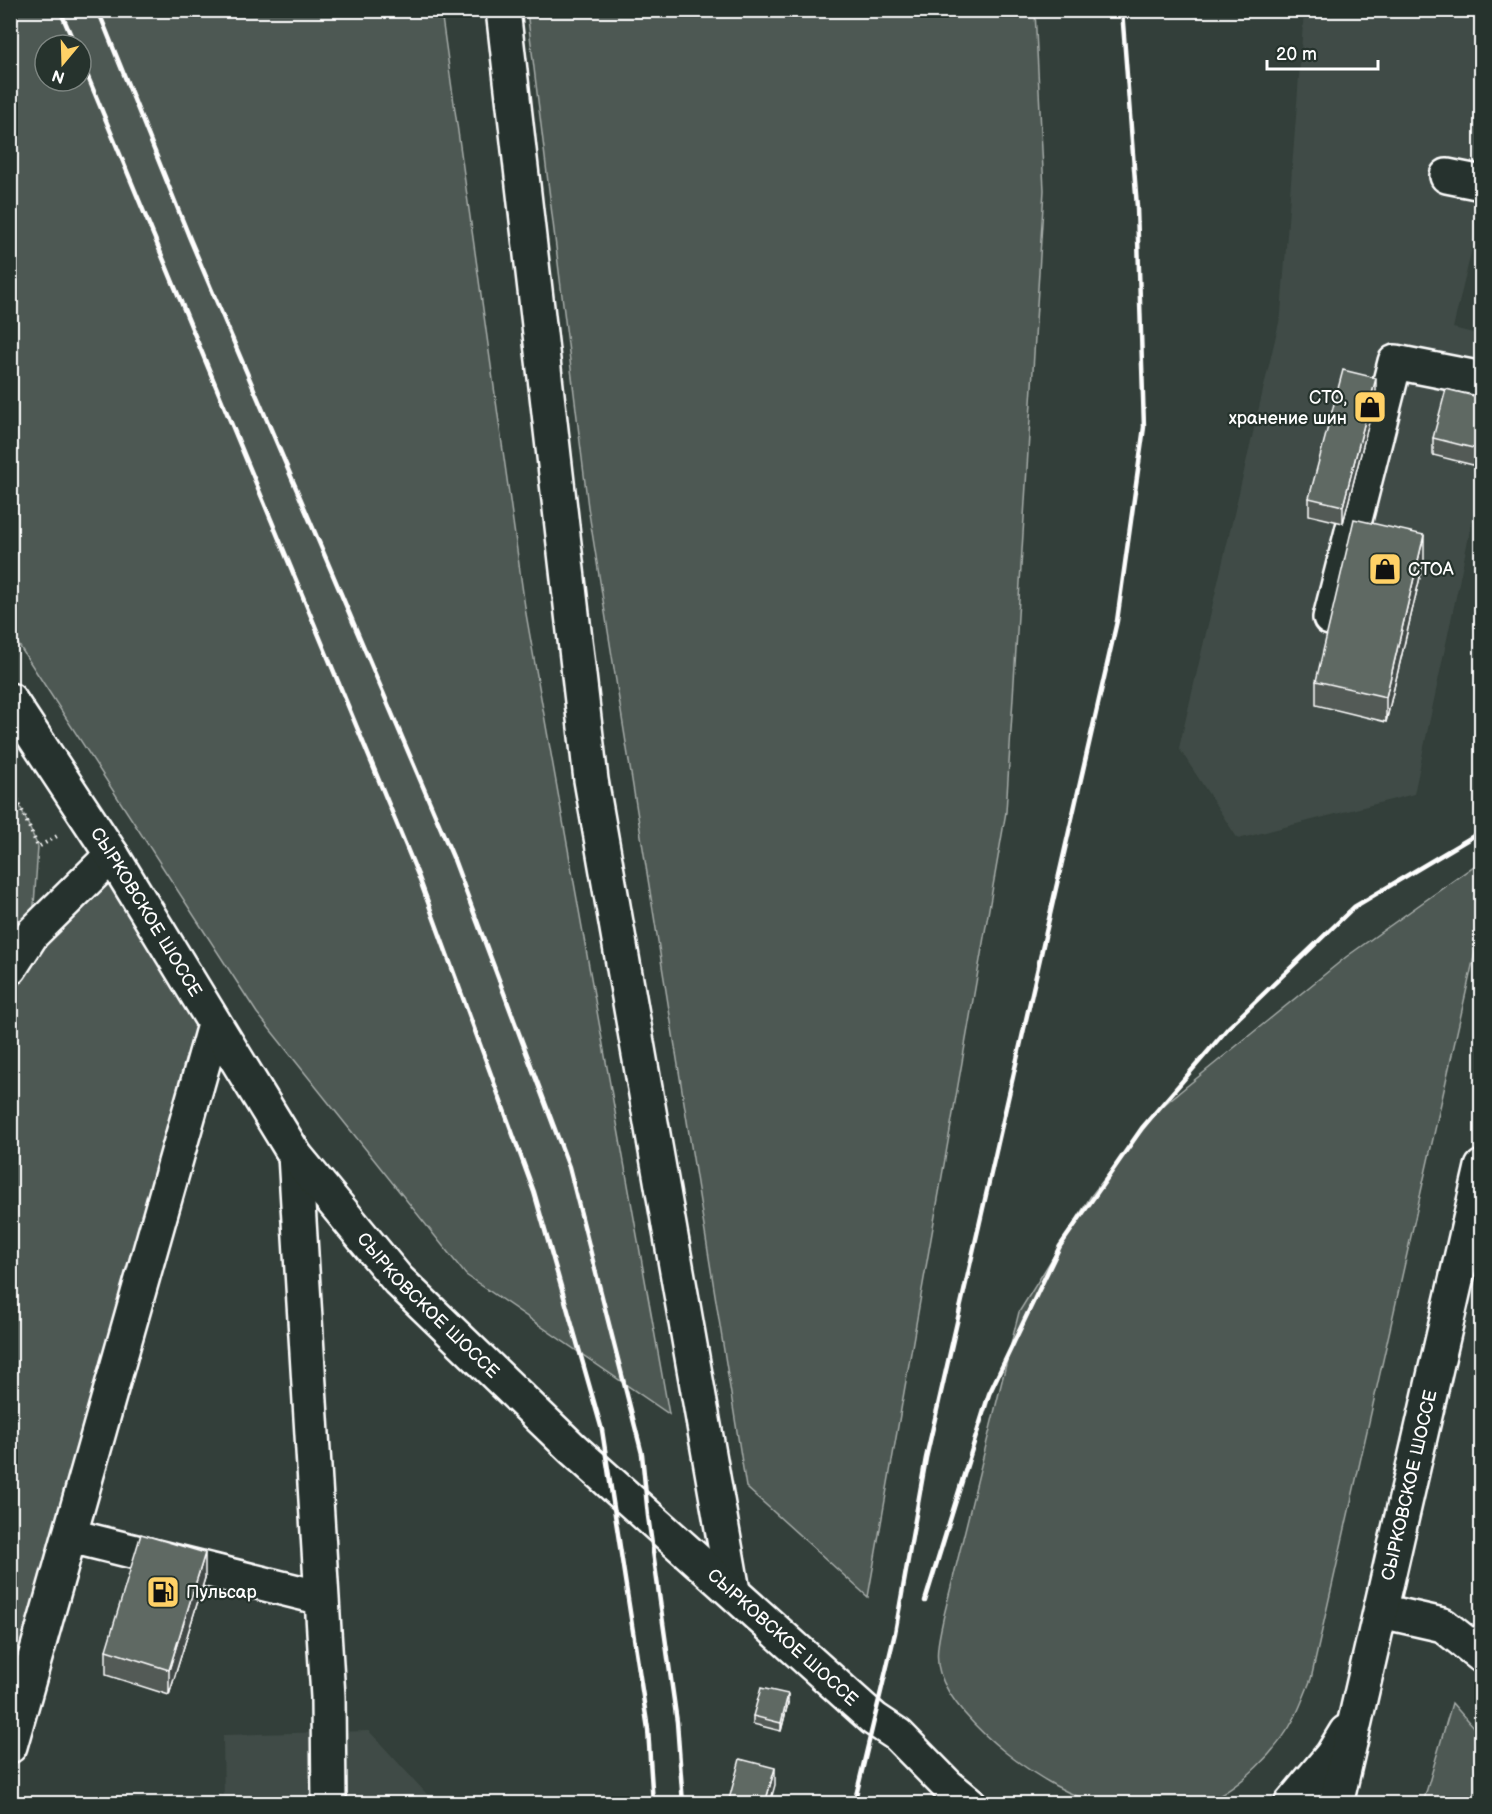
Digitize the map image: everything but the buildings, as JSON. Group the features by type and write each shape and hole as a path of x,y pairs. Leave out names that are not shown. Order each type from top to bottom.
{"main road":[{"path":"503,10 591,780 733,1592"},
{"path":"1448,176 1482,183"},
{"path":"1330,618 1395,362 1482,379"},
{"name":"СЫРКОВСКОЕ ШОССЕ","path":"10,700 112,855 295,1155 398,1280 573,1449 874,1719 898,1735 948,1786 970,1803"},
{"path":"10,968 32,934 112,855"},
{"path":"10,1746 214,1025"},
{"path":"295,1155 328,1697 329,1803"},
{"name":"СЫРКОВСКОЕ ШОССЕ","path":"1336,1803 1480,1182"},
{"path":"71,1536 322,1598"},
{"path":"1381,1611 1443,1625 1482,1656"},
{"path":"1291,1803 1332,1755 1356,1718"}],"path":[{"path":"10,783 38,847 87,817"}],"shaded area":[{"path":"11,10 441,11 526,614 669,1414 466,1275 257,1013 11,633"},
{"path":"527,11 1035,11 1044,190 1006,812 868,1597 746,1487 588,507"},
{"name":"СТО, хранение шин","path":"1304,11 1481,11 1481,211 1453,328 1481,335 1481,479 1414,794 1238,839 1179,748 1281,314"},
{"path":"10,783 38,847 32,934 10,968"},
{"path":"112,855 214,1025 11,1746 11,986 38,943"},
{"path":"1481,861 1481,926 1311,1679 1299,1708 1279,1742 1256,1768 1230,1789 1203,1803 1113,1805 1078,1796 1030,1770 984,1734 949,1693 938,1666 938,1644 944,1615 1019,1312 1091,1196 1160,1108 1346,957"},
{"path":"1452,1703 1481,1736 1481,1803 1423,1803"},
{"path":"369,1731 435,1803 224,1803 223,1735"}],"railway":[{"path":"60,10 70,33"},
{"path":"98,10 190,239 453,857 569,1167 642,1454 648,1516 677,1722 683,1804"},
{"path":"854,1804 895,1633 926,1458 1117,621 1144,427 1137,207 1122,10"},
{"path":"93,89 418,875 534,1192 602,1430 648,1729 653,1804"},
{"path":"925,1601 989,1394 1060,1246 1142,1128 1229,1027 1354,907 1482,831"}],"place":[{"name":"СТО, хранение шин","path":"1370,407"},
{"name":"СТОА","path":"1385,569"},
{"name":"Пульсар","path":"163,1592"}]}
